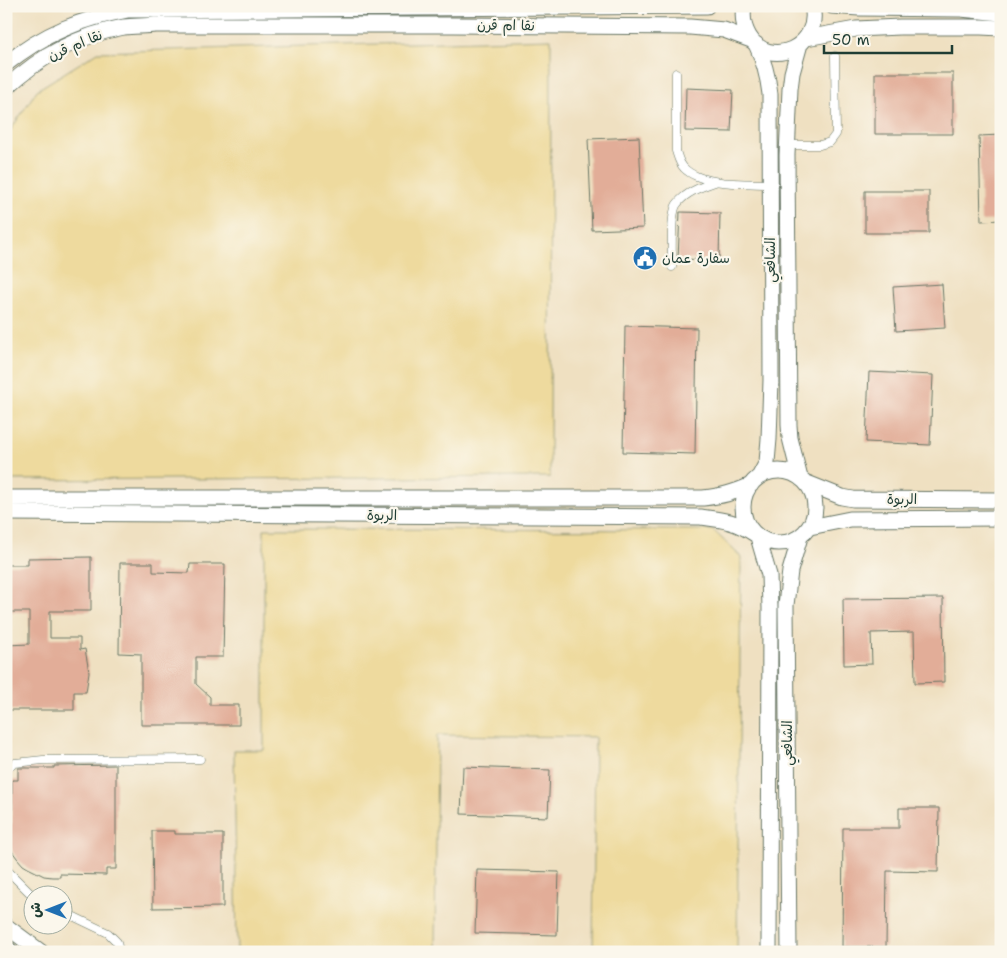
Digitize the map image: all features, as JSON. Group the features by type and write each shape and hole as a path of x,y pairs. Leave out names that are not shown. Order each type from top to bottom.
{"street":[{"name":"نقا ام قرن","path":"6,64 19,53 59,30 101,15 128,10 707,6"},
{"name":"الشافعي","path":"744,6 742,19 745,30 764,62 770,94 771,380 769,439 767,462 755,481"},
{"name":"الشافعي","path":"804,481 790,438 789,425 788,145 792,73 803,41 811,29 814,19 812,6"},
{"path":"832,6 961,9 1001,13"},
{"name":"نقا ام قرن","path":"6,88 60,48 95,34 126,27 155,25 690,27 724,30 773,52 783,52 792,49 803,41"},
{"path":"803,41 841,31 900,26 981,26 1001,28"},
{"path":"780,471 791,473 804,481 813,493 815,505 814,516 805,532 790,542 780,544 769,542 756,536 748,526 744,516 743,505 745,494 755,481 769,472 780,471"},
{"name":"الربوة","path":"6,498 703,498 723,496 755,481"},
{"name":"الربوة","path":"804,481 842,497 853,499 1001,500"},
{"name":"الربوة","path":"6,513 701,517 733,522 756,536"},
{"name":"الربوة","path":"805,532 850,519 1001,518"},
{"name":"الشافعي","path":"789,952 786,605 790,571 805,532"},
{"name":"الشافعي","path":"756,536 769,575 769,952"},
{"path":"6,926 41,952"},
{"path":"6,947 11,952"}],"lane":[{"path":"788,145 820,145 830,142 836,134 835,56"},
{"path":"676,73 676,150 679,162 683,167 692,174 715,182 770,184"},
{"path":"672,267 673,215 676,204 696,189 715,182"},
{"path":"6,769 15,763 43,760 200,759"},
{"path":"6,869 23,886"},
{"path":"72,916 108,933 117,942 119,952"}],"sand":[{"path":"551,39 550,477 6,480 6,137 37,90 98,52"},
{"path":"264,529 713,530 741,557 737,952 593,952 595,737 437,735 435,952 237,952 234,750 264,750"}],"building":[{"path":"875,73 953,73 953,134 875,134"},
{"path":"686,88 733,90 731,132 685,131"},
{"path":"1001,135 1001,220 981,221 979,136"},
{"path":"639,137 643,228 592,230 588,139"},
{"path":"865,191 929,191 929,233 865,233"},
{"path":"680,212 720,213 719,260 678,259"},
{"path":"942,284 945,328 896,331 893,287"},
{"path":"625,326 697,328 695,454 623,452"},
{"path":"869,372 933,375 930,445 866,442"},
{"path":"91,557 91,611 50,611 50,638 80,638 80,650 85,649 89,672 86,692 74,692 74,710 6,710 6,645 29,644 29,612 6,612 6,565 28,565 28,558"},
{"path":"120,563 153,563 153,572 189,573 190,564 225,564 223,657 196,657 196,684 210,697 210,705 239,705 239,725 141,725 141,654 119,653"},
{"path":"943,598 944,682 915,683 914,632 871,633 872,664 844,665 843,599"},
{"path":"116,765 116,869 106,869 106,875 60,874 60,877 52,877 44,876 23,865 12,851 6,830 6,823 12,823 12,780 18,780 18,768"},
{"path":"463,767 550,770 548,817 461,814"},
{"path":"899,808 939,808 938,872 887,871 886,947 842,947 843,828 899,828"},
{"path":"152,831 175,831 175,834 223,834 223,907 153,908"},
{"path":"477,870 559,872 557,935 475,933"}],"place":[{"name":"سفارة عمان","path":"645,258"}]}
